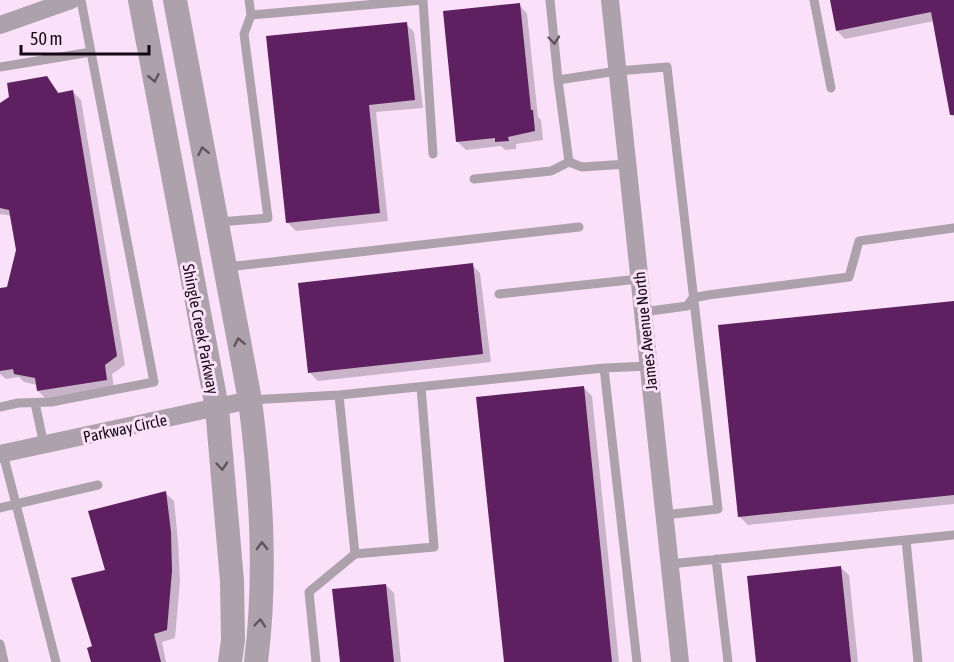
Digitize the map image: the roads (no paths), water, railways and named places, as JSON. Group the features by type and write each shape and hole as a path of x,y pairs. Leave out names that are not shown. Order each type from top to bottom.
{"street":[{"path":"0,25 70,0"},
{"name":"Shingle Creek Parkway","path":"140,0 217,408 232,581 233,640 230,662"},
{"path":"175,0 250,400 261,509 263,584 256,662"},
{"name":"James Avenue North","path":"610,0 680,662"},
{"name":"Parkway Circle","path":"2,454 250,400"}],"lane":[{"path":"0,407 51,402 154,382 81,0"},
{"path":"217,223 268,218 244,33 251,15 249,0"},
{"path":"251,15 423,0 433,153"},
{"path":"550,0 569,162"},
{"path":"814,0 831,88"},
{"path":"0,67 91,52"},
{"path":"558,80 617,71 667,67 718,509 664,515"},
{"path":"474,179 551,171 569,162 582,167 627,164"},
{"path":"225,267 579,227"},
{"path":"642,312 687,306 693,298 849,277 859,240 954,228"},
{"path":"499,294 639,279"},
{"path":"250,400 339,395 604,368 649,366"},
{"path":"604,368 637,662"},
{"path":"316,662 309,592 355,554 434,547 421,387"},
{"path":"339,395 355,554"},
{"path":"35,403 44,445"},
{"path":"2,454 56,662"},
{"path":"0,508 98,485"},
{"path":"670,564 954,535"},
{"path":"906,540 918,662"},
{"path":"716,559 728,662"},
{"path":"0,644 4,662"}]}
